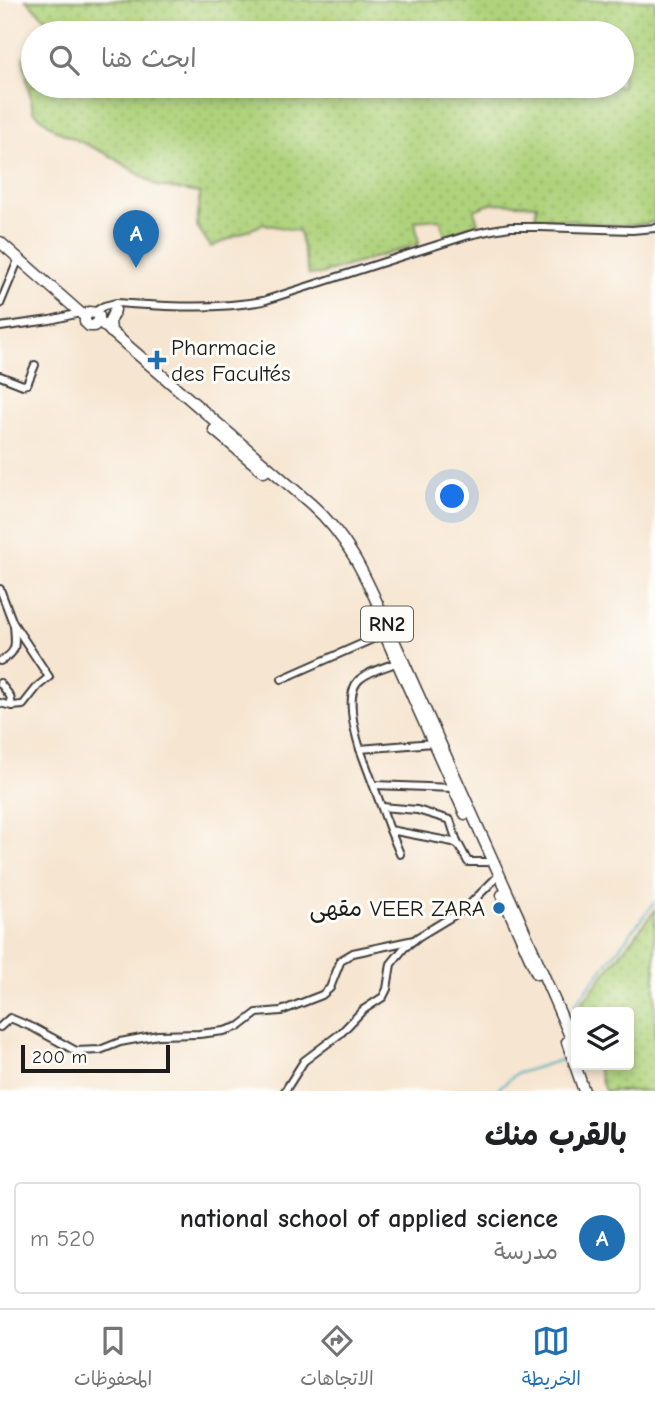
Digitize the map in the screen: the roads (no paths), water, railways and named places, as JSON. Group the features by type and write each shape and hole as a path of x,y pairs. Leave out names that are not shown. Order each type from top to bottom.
{"highway":[{"name":"RN2","path":"0,242 72,304 111,332 317,508 343,538 361,568 383,616 571,1038"},
{"path":"111,332 110,320 120,307"},
{"name":"RN2","path":"91,317 318,518 346,553 495,879 566,1042 584,1091"},
{"path":"584,1070 591,1091"}],"street":[{"path":"91,317 110,304 120,307 197,307 263,301 469,235 510,227 655,229"},
{"path":"0,304 19,258"},
{"path":"0,327 91,317 120,307"},
{"path":"0,376 27,384 35,365"},
{"path":"0,589 13,623 49,677 23,705 0,703"},
{"path":"0,661 11,655 14,648 13,623"},
{"path":"282,679 384,634"},
{"path":"396,663 362,677 356,683 351,709 360,749 400,854"},
{"path":"0,683 12,706"},
{"path":"360,749 433,743"},
{"path":"374,785 453,788"},
{"path":"382,807 417,810 450,820 458,845 468,862 487,862"},
{"path":"390,830 458,845"},
{"path":"285,1091 304,1061 341,1033 363,1010 383,997 391,964 397,955 414,940 466,908 495,879"},
{"path":"0,1027 10,1018 76,1051 100,1050 120,1042 158,1035 224,1031 240,1026 257,1013 281,1011 322,995 330,988 339,962 353,953 414,940"}],"waterway":[{"path":"576,1007 575,1004 655,902"},
{"path":"495,1091 516,1074 567,1058"}],"place":[{"name":"national school of applied science","path":"136,268"},
{"name":"Pharmacie des Facultés","path":"157,360"},
{"name":"مقهى VEER ZARA","path":"499,908"}]}
